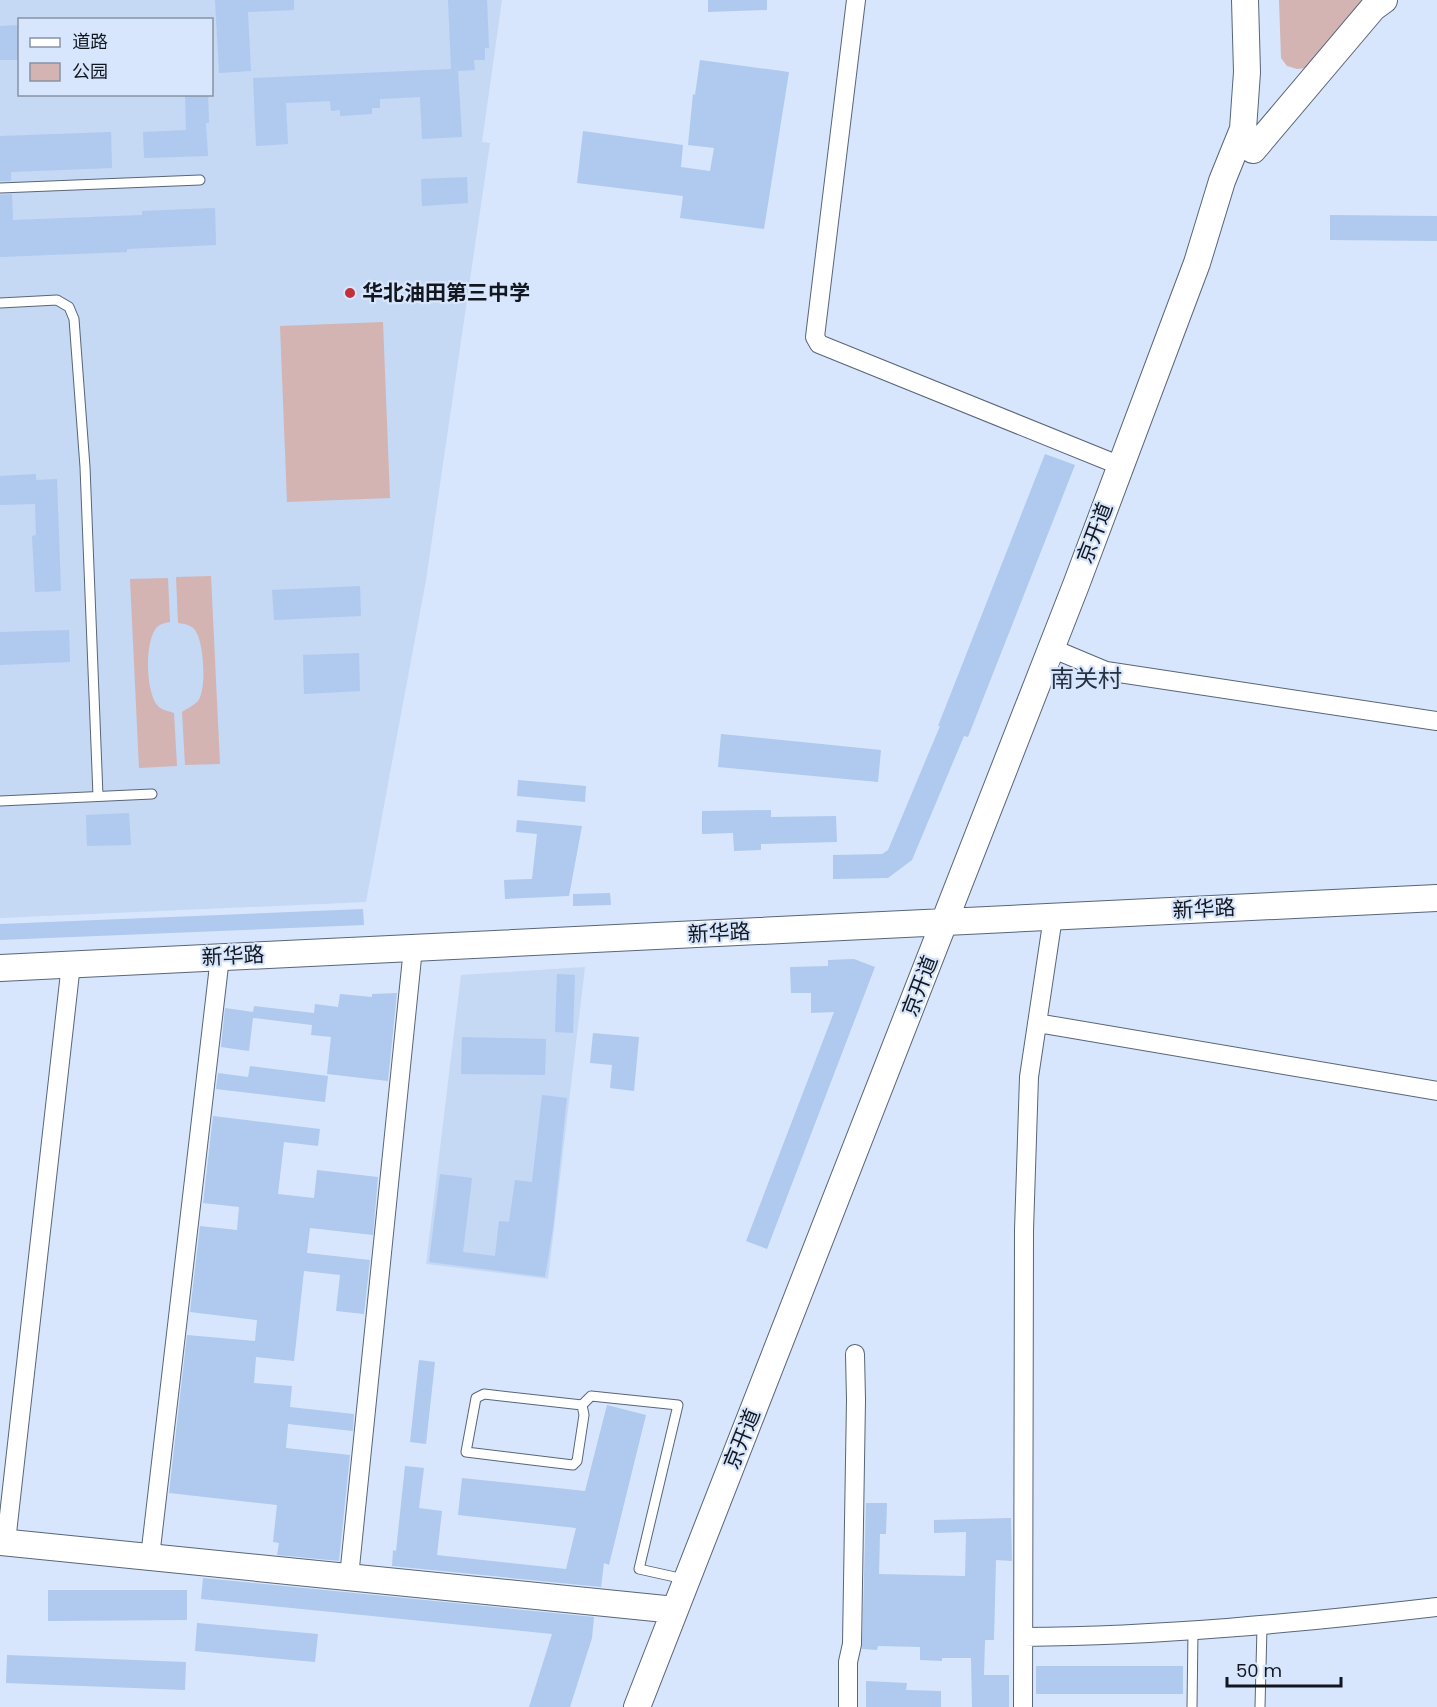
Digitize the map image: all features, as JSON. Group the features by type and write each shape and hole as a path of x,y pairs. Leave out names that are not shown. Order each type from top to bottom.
{"main road":[{"path":"1197,263 1222,181 1243,129 1247,72 1245,0"},
{"path":"1197,263 1238,187 1260,133 1264,72 1262,0"},
{"path":"1253,150 1373,8 1384,0"},
{"name":"京开道","path":"637,1707 945,922 1197,263"},
{"name":"新华路","path":"0,968 1437,898"},
{"path":"3,1542 675,1610"}],"street":[{"path":"856,0 815,337 819,344 1121,466"},
{"path":"1051,648 1106,671 1437,722"},
{"path":"1023,1707 1024,1230 1029,1077 1053,917"},
{"path":"349,1577 413,948"},
{"path":"150,1557 220,957"},
{"path":"3,1542 71,964"},
{"path":"1037,1023 1437,1091"},
{"path":"848,1707 848,1662 852,1644 855,1354"},
{"path":"1023,1638 1089,1637 1262,1627 1437,1607"}],"lane":[{"path":"0,188 200,180"},
{"path":"0,303 57,300 69,307 74,319 85,467 98,796"},
{"path":"0,801 152,794"},
{"path":"484,1394 582,1405 585,1415 577,1461 573,1465 466,1452 473,1407 476,1398 484,1394"},
{"path":"582,1405 591,1396 678,1405 639,1569 687,1580"},
{"path":"1260,1707 1262,1627"},
{"path":"1192,1707 1194,1630"}],"shaded area":[{"path":"0,0 502,0 482,142 490,143 426,580 366,902 0,918"},
{"path":"585,967 548,1279 426,1264 461,975"}],"green space":[{"path":"1279,0 1368,0 1308,68 1297,69 1287,66 1281,58"},
{"path":"383,322 390,498 287,502 280,326"},
{"path":"211,576 220,764 185,765 182,712 198,701 201,695 203,666 201,644 195,630 178,623 176,577"},
{"path":"168,578 170,622 158,626 153,634 148,654 148,666 153,698 160,708 174,713 177,766 139,768 130,579"}],"building":[{"path":"215,0 294,0 294,10 248,12 251,71 219,73"},
{"path":"448,0 487,0 489,48 485,48 485,60 474,60 475,70 458,71 462,137 422,139 420,97 380,99 380,108 372,108 372,114 340,116 340,110 331,111 330,101 286,103 288,144 256,146 253,78 451,69"},
{"path":"708,0 767,0 767,10 708,12"},
{"path":"18,25 18,60 0,60 0,26"},
{"path":"700,60 789,72 764,229 680,218 683,196 577,183 583,131 683,145 681,167 710,171 714,148 688,145 693,94 695,95"},
{"path":"185,96 208,96 209,123 206,123 208,156 144,158 143,132 186,130"},
{"path":"111,132 112,168 11,172 11,181 0,181 0,136"},
{"path":"467,177 468,203 422,206 421,179"},
{"path":"12,194 13,220 142,215 142,211 215,208 216,245 127,249 127,252 0,257 0,195"},
{"path":"1330,215 1437,216 1437,241 1330,240"},
{"path":"1045,454 1075,465 968,737 964,736 912,860 888,878 833,879 833,855 882,854 888,850 940,726 938,726"},
{"path":"36,474 36,480 57,479 61,591 35,592 32,536 36,535 35,504 0,505 0,476"},
{"path":"360,586 361,616 274,620 272,590"},
{"path":"69,630 70,662 0,665 0,632"},
{"path":"359,653 360,691 304,694 303,655"},
{"path":"721,734 881,750 878,782 718,767"},
{"path":"518,780 586,786 585,802 517,796"},
{"path":"771,810 771,817 836,816 837,842 761,844 761,850 734,851 733,833 702,834 702,811"},
{"path":"129,813 131,845 87,846 86,815"},
{"path":"517,820 582,826 569,896 505,899 504,880 532,879 537,834 516,832"},
{"path":"610,893 611,905 573,906 573,894"},
{"path":"363,909 364,925 0,940 0,924"},
{"path":"854,959 875,967 767,1249 746,1241 834,1012 811,1013 811,993 791,993 790,967 828,966 828,960"},
{"path":"557,974 575,975 573,1033 555,1032"},
{"path":"397,993 388,1081 327,1074 331,1037 311,1035 312,1025 253,1018 249,1051 221,1047 225,1008 253,1012 254,1006 314,1013 315,1004 338,1007 340,994 372,997 372,994"},
{"path":"593,1033 639,1037 634,1091 610,1088 612,1065 590,1063"},
{"path":"462,1037 546,1039 545,1075 461,1074"},
{"path":"250,1066 328,1076 325,1102 216,1089 218,1073 248,1077"},
{"path":"542,1095 567,1098 553,1228 545,1277 429,1262 440,1174 472,1178 463,1252 495,1256 499,1221 509,1222 515,1180 532,1182"},
{"path":"213,1116 320,1129 318,1146 284,1142 278,1194 314,1198 317,1170 378,1177 373,1235 310,1228 307,1253 370,1260 364,1314 336,1311 340,1275 304,1271 294,1361 256,1357 254,1383 292,1386 290,1407 354,1414 353,1431 288,1424 286,1448 350,1455 339,1561 277,1555 279,1543 273,1542 277,1505 169,1493 187,1335 255,1341 257,1320 190,1312 200,1226 237,1230 239,1207 203,1203"},
{"path":"419,1360 435,1362 426,1444 410,1442"},
{"path":"607,1405 646,1415 609,1565 604,1563 601,1587 392,1566 393,1550 396,1551 405,1466 424,1468 419,1508 442,1511 437,1555 566,1569 576,1528 458,1515 462,1478 585,1491"},
{"path":"866,1503 887,1503 886,1534 880,1534 879,1574 965,1576 966,1532 934,1533 934,1520 1011,1518 1012,1561 996,1560 994,1640 985,1640 984,1675 1009,1675 1009,1707 972,1707 971,1658 942,1658 942,1661 920,1660 920,1647 878,1646 877,1650 862,1649"},
{"path":"203,1578 594,1617 592,1638 570,1707 529,1707 552,1634 201,1599"},
{"path":"48,1590 187,1590 187,1620 48,1621"},
{"path":"197,1623 318,1634 315,1662 195,1651"},
{"path":"7,1655 186,1662 185,1690 6,1683"},
{"path":"1036,1666 1183,1666 1183,1694 1036,1694"},
{"path":"866,1681 907,1683 906,1690 941,1691 941,1707 866,1707"}],"place":[{"name":"华北油田第三中学","path":"350,293"}],"district":[{"name":"南关村","path":"1086,679"}]}
